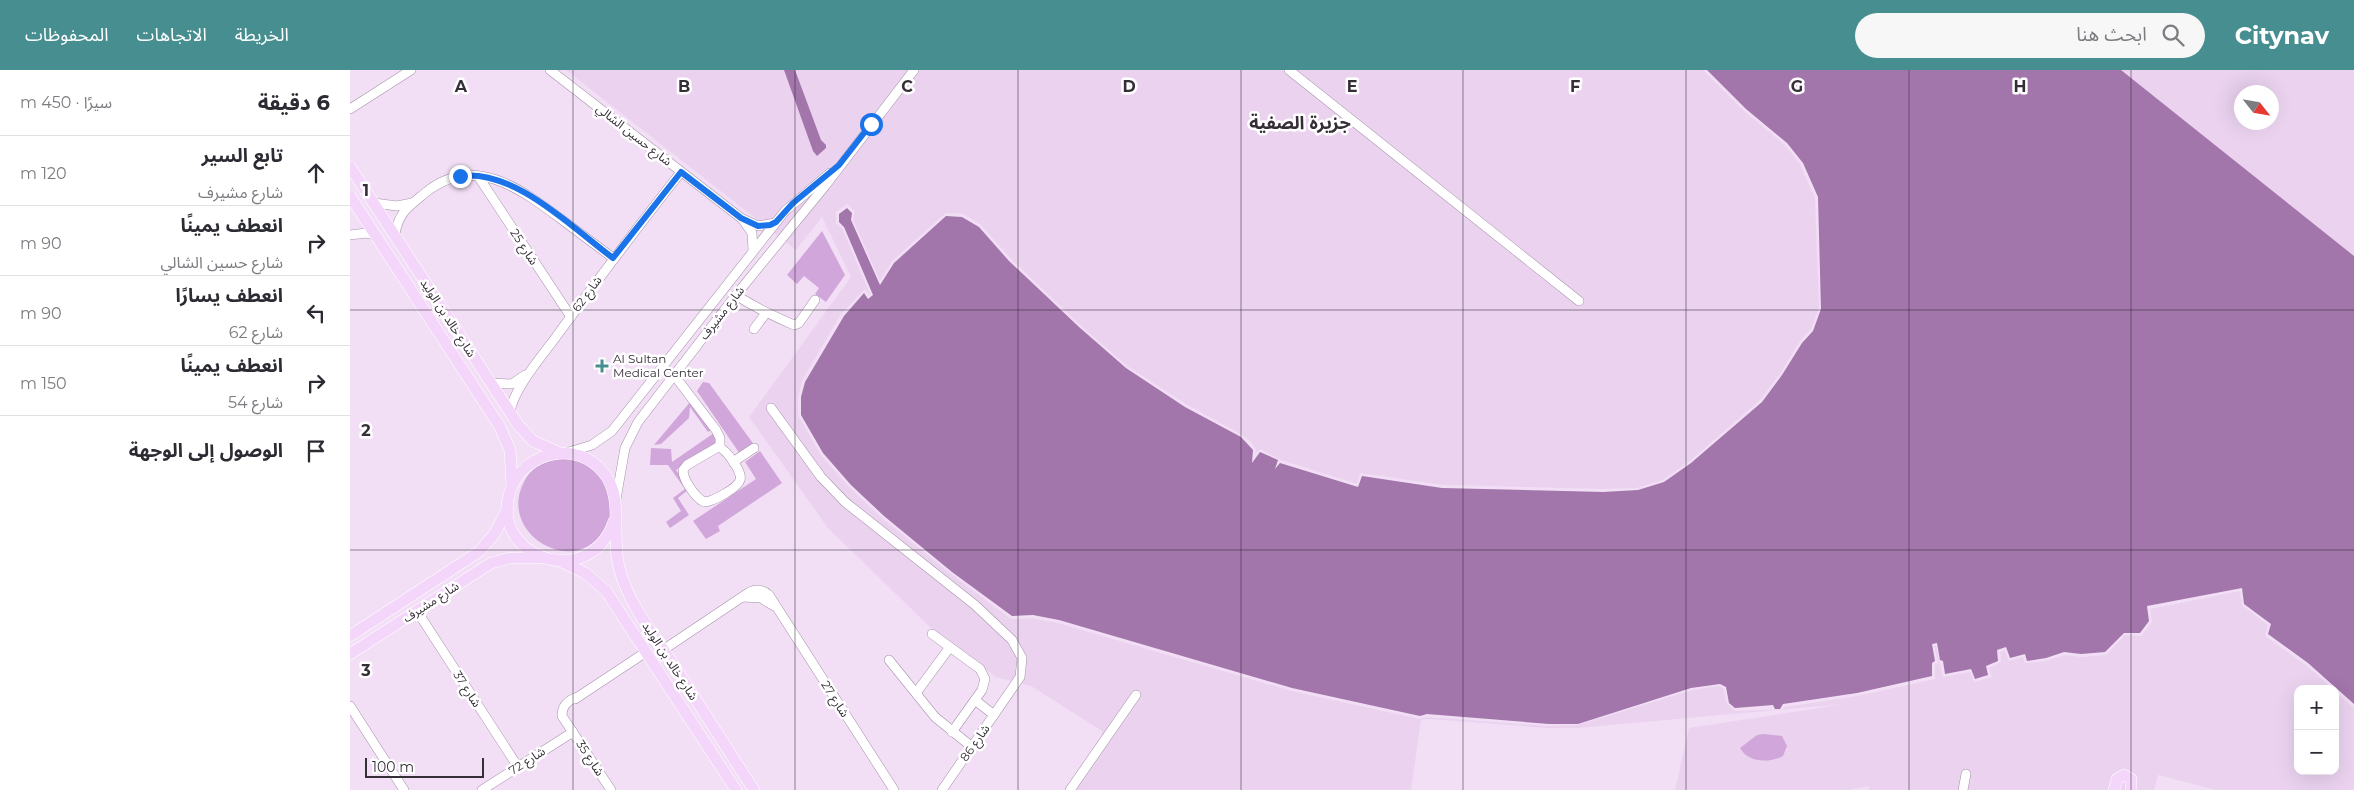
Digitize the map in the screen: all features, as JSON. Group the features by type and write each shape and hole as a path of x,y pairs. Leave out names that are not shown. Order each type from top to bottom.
{"main road":[{"name":"شارع خالد بن الوليد","path":"350,167 519,426 532,441 550,450 564,453"},
{"name":"شارع خالد بن الوليد","path":"350,199 402,275 506,438 512,463 511,488"},
{"path":"402,275 415,267"},
{"path":"564,453 588,459 600,469 609,480 616,500 614,521 603,542 591,553 576,559 560,561 545,559 528,550 512,527 508,508 511,488 527,466 542,457 564,453"},
{"name":"شارع مشيرف","path":"350,636 480,551 495,533 508,508"},
{"name":"شارع خالد بن الوليد","path":"614,521 615,551 622,580 635,606 754,790"},
{"name":"شارع مشيرف","path":"350,654 491,563 510,558 545,559"},
{"name":"شارع خالد بن الوليد","path":"560,561 585,573 606,591 736,790"},
{"path":"2114,790 2117,779 2124,775 2131,780 2131,790"}],"street":[{"path":"350,109 411,70"},
{"name":"شارع حسين الشالي","path":"550,70 741,218 758,226 776,222"},
{"name":"شارع مشيرف","path":"616,500 621,462 631,434 736,295 825,186 839,165 914,70"},
{"path":"1289,70 1579,301"},
{"name":"شارع مشيرف","path":"564,453 592,445 612,431 764,235 793,203 839,165"},
{"name":"شارع 62","path":"510,410 514,398 532,370 613,258 681,172"},
{"path":"394,234 398,219 412,203 431,188 460,176 478,176 506,182 523,191 613,258"},
{"name":"شارع 25","path":"478,176 571,317"},
{"path":"374,204 397,206 412,203"},
{"path":"741,218 764,235 770,245 769,255"},
{"name":"شارع حسين الشالي","path":"741,218 752,233 753,250"},
{"path":"350,235 366,233 375,235"},
{"path":"736,295 766,313 796,324 815,300"},
{"path":"754,329 766,313"},
{"name":"شارع 62","path":"492,383 512,384 532,370"},
{"path":"674,375 716,430 720,438 720,447"},
{"name":"شارع 86","path":"771,408 821,477 845,502 976,605 1018,648 1023,668 1020,678 942,790"},
{"path":"720,447 725,450 741,476 739,482 712,501 701,500 684,476 683,470 687,465 713,448 720,447"},
{"path":"732,462 754,448"},
{"name":"شارع 27","path":"663,650 753,590 764,591 769,595 894,790"},
{"name":"شارع 37","path":"416,611 518,767"},
{"path":"932,634 984,674 984,687 952,732"},
{"path":"916,693 950,647"},
{"path":"571,729 564,721 562,711 567,702 646,652"},
{"path":"889,660 936,718 972,747"},
{"path":"1070,790 1136,695"},
{"path":"975,700 994,715"},
{"path":"350,706 404,790"},
{"name":"شارع 72","path":"482,790 571,729"},
{"name":"شارع 35","path":"571,729 611,790"},
{"path":"1963,790 1966,774"}],"shaded area":[{"path":"566,70 1703,70 1744,111 1785,145 1800,164 1815,198 1819,308 1811,329 1800,341 1780,374 1760,400 1690,461 1663,480 1637,488 1603,489 1442,485 1360,473 1357,484 1281,460 1260,449 1255,455 1256,450 1252,443 1242,435 1186,404 1127,366 1080,325 1011,259 981,225 963,214 946,213 892,261 880,281 853,220 855,212 847,204 836,212 836,223 842,228 870,294 865,289 841,314 802,381 798,397 798,415 821,455 849,487 882,518 951,574 1011,619 1032,618 1058,623 1292,691 1420,719 1427,717 1549,726 1578,725 1692,690 1719,686 1723,688 1727,704 1735,711 1783,709 1785,707 1857,696 1935,679 1935,664 1938,663 1934,646 1936,646 1943,677 1970,672 1974,682 1992,677 1989,668 2001,662 2000,652 2005,650 2009,661 2023,657 2025,663 2046,661 2065,655 2081,657 2106,655 2125,635 2141,636 2152,622 2150,609 2240,591 2242,605 2268,625 2265,636 2306,665 2328,685 2294,685 2294,775 2339,775 2339,695 2354,708 2354,790 2216,790 2158,775 2154,790 1869,790 1869,786 1848,790 1675,790 1689,728 1845,704 1578,728 1548,728 1421,720 1411,790 1073,790 1099,755 1102,731 1031,686 996,677 933,630 828,528 749,417 851,277 822,217 796,250"},
{"path":"784,70 795,70 821,140 826,145 826,148 817,156 813,151"},
{"path":"1707,70 2121,70 2354,256 2354,704 2339,691 2339,685 2333,685 2308,663 2268,634 2271,624 2244,604 2242,588 2147,606 2149,621 2140,633 2124,633 2105,652 2081,654 2064,652 2046,658 2027,661 2025,654 2010,658 2006,647 1997,650 1998,661 1986,666 1988,675 1975,679 1971,669 1945,674 1937,643 1932,644 1935,661 1932,663 1932,676 1857,693 1783,704 1780,709 1775,709 1773,705 1735,708 1729,703 1726,687 1720,684 1691,688 1578,724 1549,724 1427,714 1420,716 1292,688 1059,620 1033,615 1012,616 952,572 884,516 851,485 823,453 801,415 801,397 805,382 844,316 864,293 868,299 873,295 844,227 839,222 839,214 847,208 852,213 851,220 880,285 894,263 946,216 962,217 979,227 1009,261 1126,368 1185,407 1241,437 1253,450 1252,463 1260,452 1278,460 1275,469 1280,463 1358,487 1362,476 1442,488 1603,492 1638,490 1664,482 1691,463 1762,402 1802,343 1813,331 1821,309 1818,197 1803,163 1787,143 1746,109"},
{"path":"2121,70 2354,70 2354,256"},
{"path":"822,231 845,275 826,302 815,294 819,288 804,276 797,284 787,275"},
{"path":"703,382 709,383 755,446 740,454 697,391"},
{"path":"691,401 711,430 708,432 690,407 689,418 661,444 654,445"},
{"path":"714,433 719,441 676,470 689,489 678,498 689,515 670,528 666,522 681,511 673,498 685,489 668,465 650,465 651,448 671,449 672,462"},
{"path":"760,451 782,483 718,526 720,531 706,539 693,521 756,479 745,462"},
{"path":"578,458 605,477 611,503 611,517 603,532 590,545 574,551 558,550 542,544 530,533 521,519 518,502 523,484 539,465 553,460"},
{"path":"1757,735 1782,736 1787,746 1783,756 1772,760 1754,759 1748,757 1740,748"}],"place":[{"name":"Al Sultan Medical Center","path":"602,366"}],"district":[{"name":"جزيرة الصفية","path":"1300,123"}],"route":[{"path":"460,176 494,178 523,191 613,258 681,172 741,218 758,226 770,225 776,222 793,203 839,165 871,124"}]}
